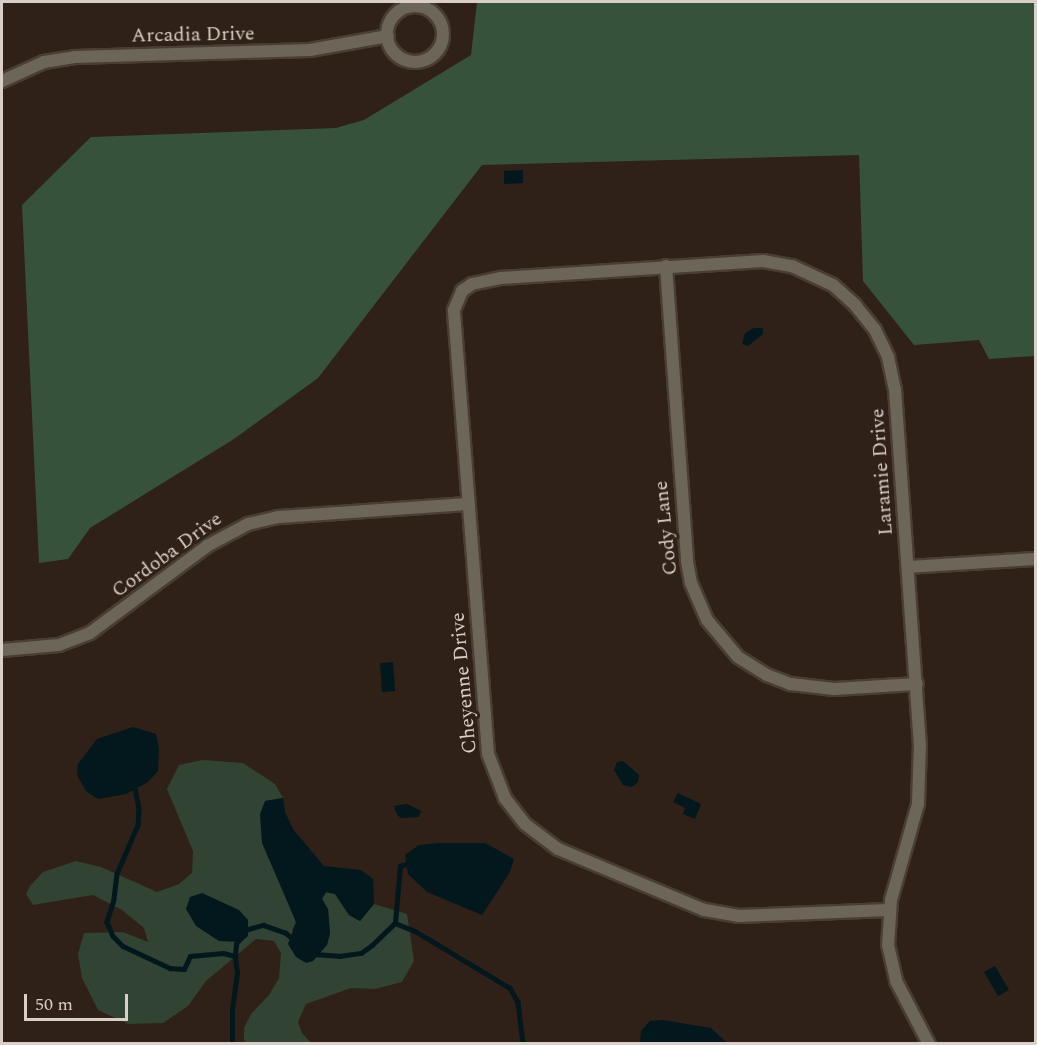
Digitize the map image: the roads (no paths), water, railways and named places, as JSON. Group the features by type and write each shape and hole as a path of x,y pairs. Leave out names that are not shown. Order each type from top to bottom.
{"street":[{"path":"413,5 430,10 442,23 444,32 439,49 433,56 417,62 398,56 392,49 388,36 390,21 396,13 413,5"},
{"name":"Arcadia Drive","path":"2,81 44,62 75,57 310,50 388,36"},
{"name":"Laramie Drive","path":"462,291 484,279 744,260 792,266 833,285 864,316 883,345 895,389 920,744 918,804 888,910 888,945 893,971 912,1016 929,1044"},
{"name":"Cody Lane","path":"666,266 687,561 691,583 707,621 738,657 766,675 791,684 834,689 916,684"},
{"name":"Cheyenne Drive","path":"462,291 454,310 488,754 505,798 525,824 558,849 704,910 739,916 888,910"},
{"name":"Cordoba Drive","path":"2,650 58,645 90,633 207,546 248,524 278,517 469,504"},
{"path":"908,567 1035,559"}],"water":[{"path":"523,170 523,183 504,184 504,171"},
{"path":"754,328 763,328 763,334 748,346 742,344 745,333"},
{"path":"393,662 395,691 382,692 380,663"},
{"path":"133,727 156,734 159,748 158,771 148,782 126,794 98,799 86,791 77,775 78,764 97,739"},
{"path":"623,761 639,775 638,782 632,787 623,785 614,770 617,762"},
{"path":"678,793 701,804 695,819 683,814 685,808 673,802"},
{"path":"283,798 285,812 293,829 324,866 361,870 373,879 374,904 360,921 349,915 335,894 326,892 322,899 328,909 330,934 327,945 313,961 306,963 296,957 288,944 296,922 262,843 260,814 265,801"},
{"path":"407,804 421,811 419,817 401,818 397,815 394,806"},
{"path":"485,843 514,859 510,872 482,915 427,892 408,874 405,855 419,845"},
{"path":"202,893 239,910 248,920 248,936 241,942 219,941 196,926 186,909 190,897"},
{"path":"995,966 1009,990 998,996 984,972"},
{"path":"663,1020 711,1028 727,1043 640,1043 641,1031 650,1021"}],"waterway":[{"path":"135,788 139,808 138,825 117,874 114,900 107,922 113,936 123,946 170,968 184,969 190,956 223,953 235,956"},
{"path":"313,954 339,956 361,953 372,945 395,923 400,866 410,863"},
{"path":"395,923 415,931 510,988 518,1002 523,1044"},
{"path":"245,930 263,925 286,933 294,940"},
{"path":"232,1044 232,1009 237,973 236,944 241,937"}]}
